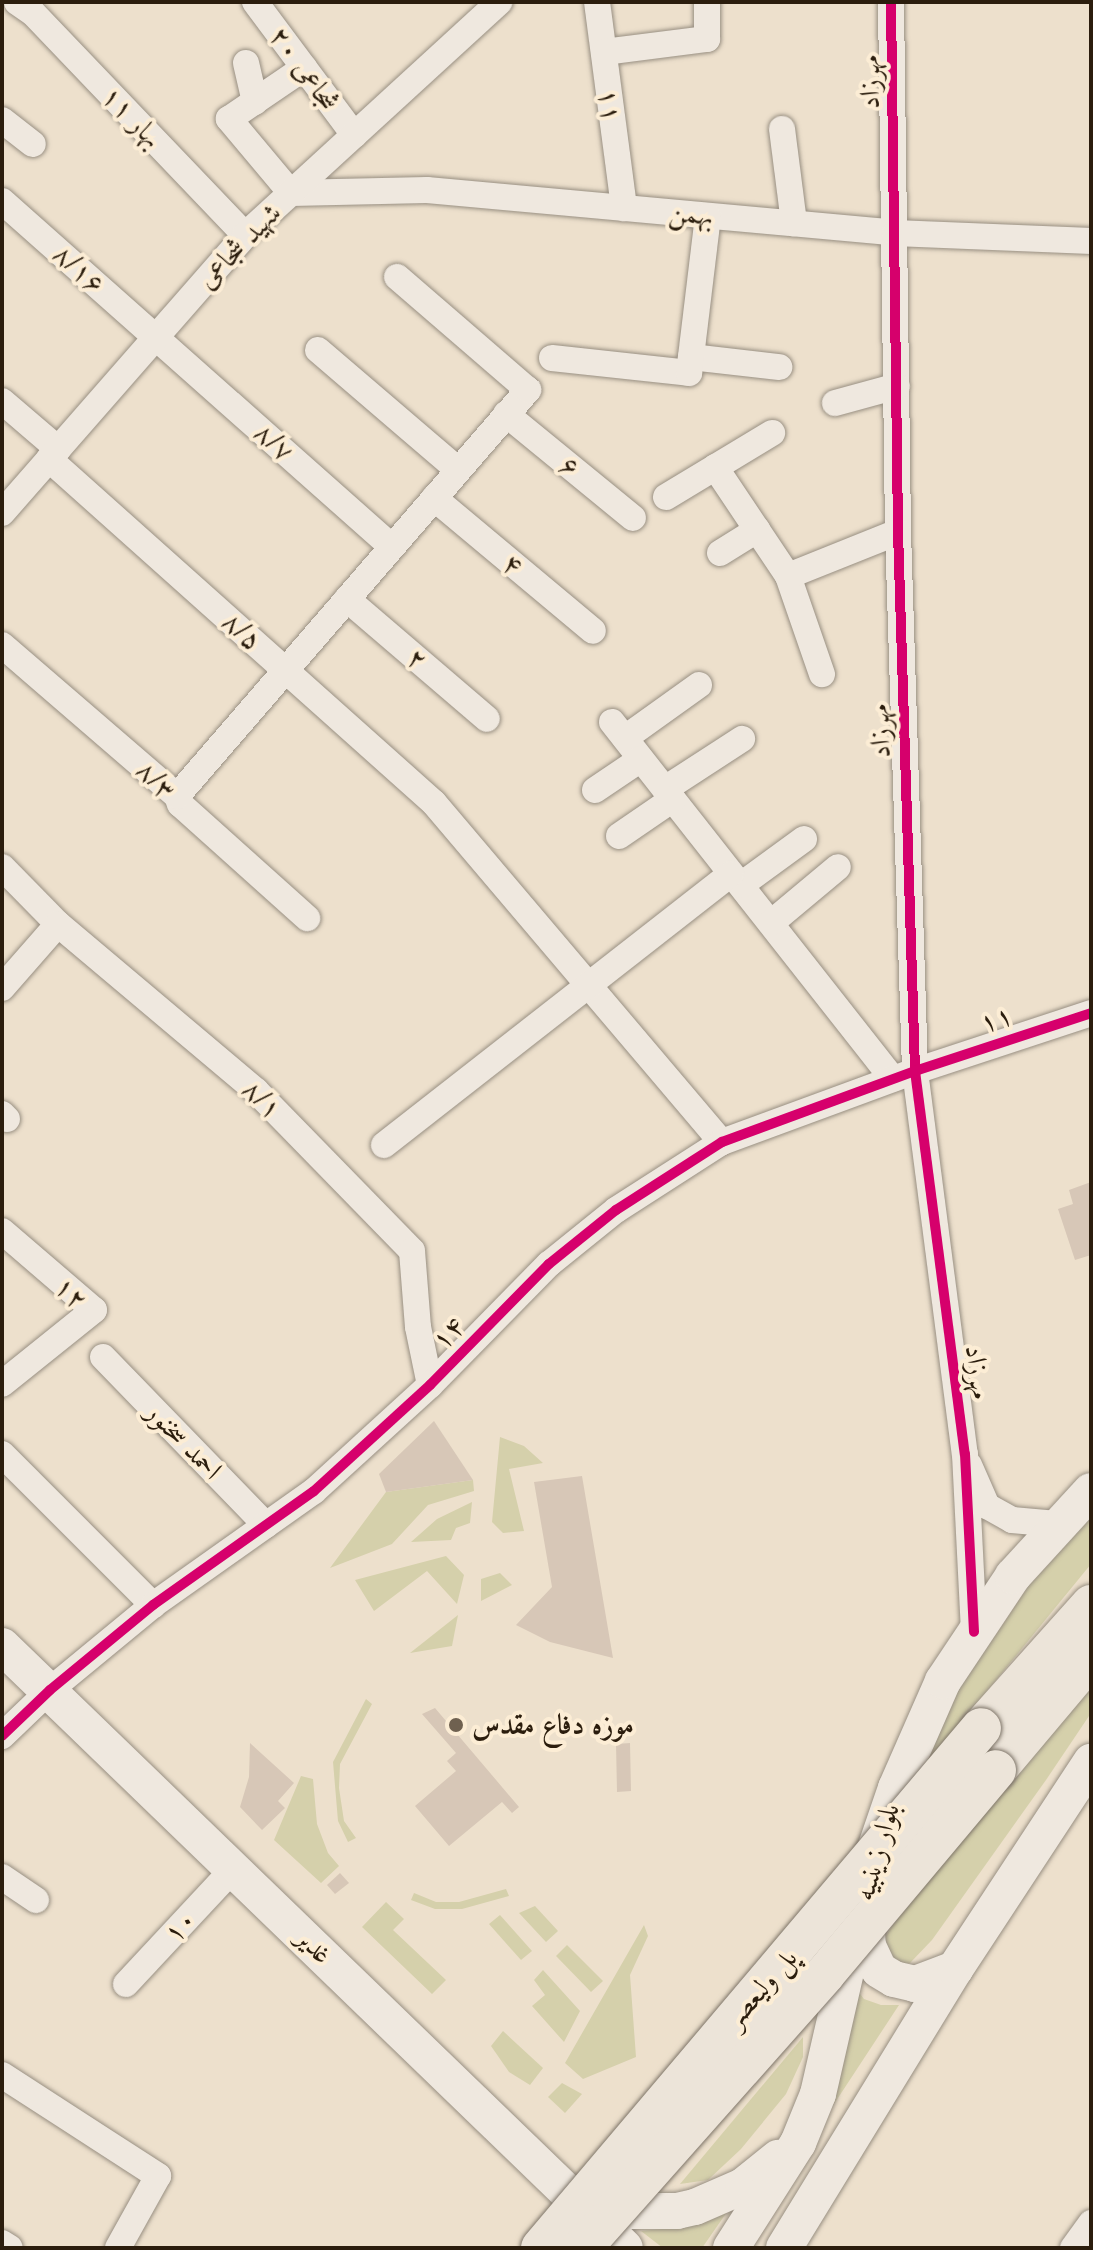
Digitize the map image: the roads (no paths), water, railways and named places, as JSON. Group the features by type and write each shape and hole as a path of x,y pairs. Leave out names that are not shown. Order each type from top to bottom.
{"main road":[{"name":"بلوار زینبیه","path":"731,2248 798,2143 818,2094 865,1883 881,1826 919,1731 943,1681 1013,1576 1057,1524 1091,1491"},
{"name":"پل ولیعصر","path":"541,2248 981,1728 1091,1605"},
{"name":"غدیر","path":"2,1646 234,1868 585,2230 625,2248"},
{"name":"پل ولیعصر","path":"585,2230 825,1974 1091,1657"},
{"path":"784,2248 955,1969 1091,1762"},
{"path":"865,1883 868,1946 879,1970 915,1984 955,1969"},
{"path":"601,2248 585,2230 695,2207 743,2186 798,2143"},
{"path":"805,2248 811,2202"}],"street":[{"name":"بهار ۱۱","path":"17,2 33,13 245,235"},
{"name":"شجاعی ۲۰","path":"255,2 354,135"},
{"name":"۱۱","path":"597,2 624,208"},
{"path":"604,52 707,39 707,2"},
{"name":"مهرزاد","path":"891,2 904,1075 965,1454"},
{"name":"شهید شجاعی","path":"2,513 245,235 354,135 485,7"},
{"path":"246,63 255,102"},
{"path":"291,193 229,119 304,68"},
{"path":"2,120 33,144"},
{"path":"782,129 794,223"},
{"name":"بهمن","path":"291,193 427,190 895,233 1086,238"},
{"name":"۸/۱۶","path":"2,201 156,337"},
{"path":"552,358 689,373 708,216"},
{"path":"177,796 528,390 397,277"},
{"name":"۸/۷","path":"156,337 392,547"},
{"path":"318,350 458,470"},
{"path":"691,357 779,367"},
{"path":"835,403 897,386"},
{"name":"۸/۵","path":"2,401 53,454 285,670 434,803 722,1142"},
{"name":"۶","path":"506,414 633,518"},
{"path":"666,497 772,433"},
{"path":"715,467 788,576 822,674"},
{"name":"۴","path":"434,498 593,631"},
{"path":"720,553 757,530"},
{"path":"788,576 898,532"},
{"name":"۲","path":"347,599 487,719"},
{"name":"۸/۳","path":"2,645 177,796 180,804 307,918"},
{"path":"595,790 626,740 699,685"},
{"path":"619,836 742,739"},
{"path":"626,740 771,923 904,1075"},
{"path":"384,1145 589,985 736,879 804,839"},
{"name":"۸/۱","path":"2,867 58,924 256,1091 412,1251 418,1327 430,1385"},
{"path":"771,923 838,867"},
{"path":"2,988 58,924"},
{"name":"۱۱","path":"904,1075 1091,1013"},
{"name":"۱۴","path":"2,1736 50,1690 153,1605 314,1491 430,1385 549,1264 616,1210 722,1142 904,1075"},
{"name":"۱۲","path":"2,1231 94,1310 2,1384"},
{"name":"احمد سخنور","path":"103,1357 266,1525"},
{"path":"2,1454 153,1605"},
{"path":"965,1454 987,1506 1012,1520 1057,1524"},
{"path":"965,1454 974,1632"},
{"name":"۱۰","path":"126,1984 234,1868"},
{"path":"2,1877 36,1900"},
{"path":"2,2075 158,2176 118,2248"},
{"path":"1073,2248 1091,2223"},
{"path":"2,2243 10,2248"}],"place":[{"name":"موزه دفاع مقدس","path":"456,1725"}]}
